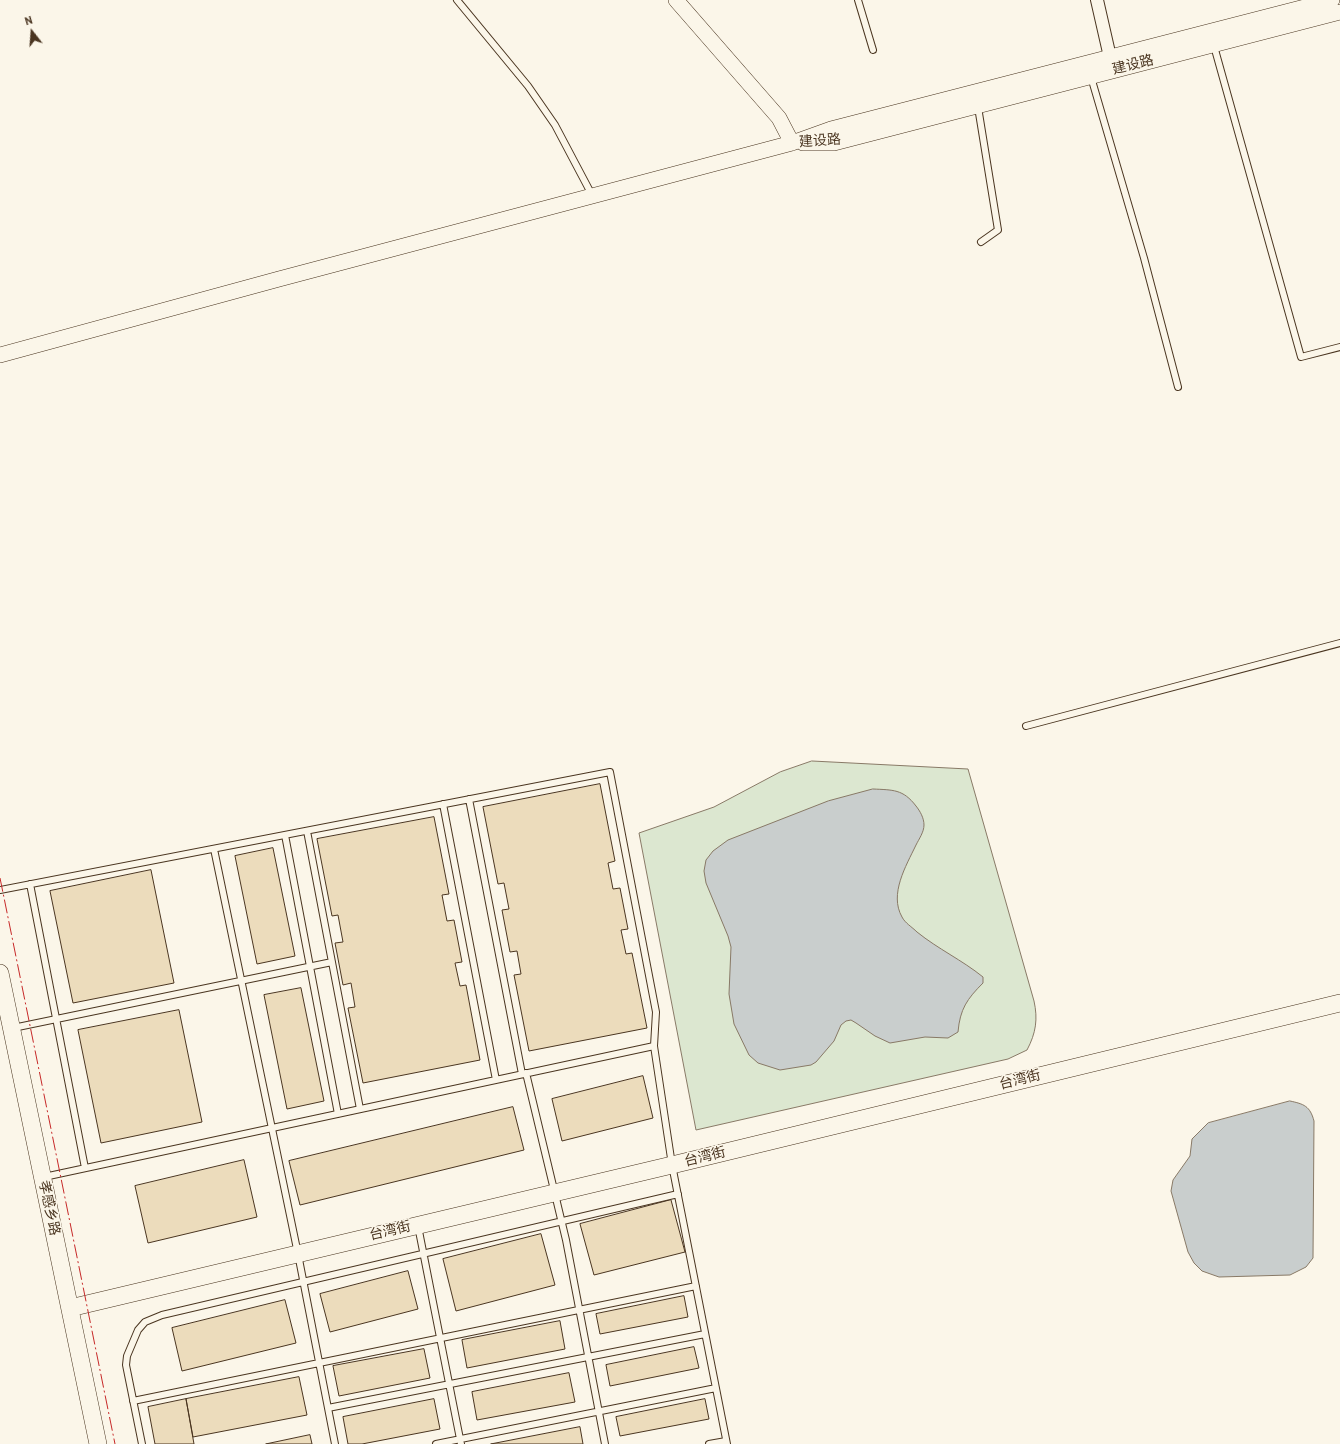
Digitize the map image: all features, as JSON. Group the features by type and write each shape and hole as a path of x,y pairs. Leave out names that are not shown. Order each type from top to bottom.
{"main road":[{"name":"孝感乡路","path":"0,973 9,1025 43,1177 98,1444"},
{"name":"台湾街","path":"70,1308 1340,1004"}],"street":[{"path":"0,356 792,143 779,118 676,0"},
{"path":"1097,0 1110,57"},
{"name":"建设路","path":"792,143 831,129 1110,57 1301,4 1332,0"},
{"name":"建设路","path":"792,143 834,142 1340,12"}],"lane":[{"path":"457,0 528,86 555,125 593,196"},
{"path":"858,0 873,50"},
{"path":"1213,44 1301,357 1340,347"},
{"path":"1091,76 1144,258 1178,387"},
{"path":"977,105 998,230 981,242"},
{"path":"1026,726 1340,643"},
{"path":"0,890 610,772 656,1012 654,1046 672,1165 727,1442 709,1444"},
{"path":"470,799 524,1074 561,1221 605,1444"},
{"path":"443,804 496,1080"},
{"path":"306,831 360,1109"},
{"path":"285,835 338,1114"},
{"path":"214,848 298,1254 335,1444"},
{"path":"30,884 84,1168"},
{"path":"9,1025 56,1019 332,962"},
{"path":"43,1177 654,1046"},
{"path":"142,1444 126,1365 127,1356 133,1340 145,1322 162,1315 678,1194"},
{"path":"418,1225 460,1442"},
{"path":"133,1401 696,1286"},
{"path":"328,1408 705,1334"},
{"path":"436,1444 460,1442 599,1411 716,1388"}],"green space":[{"path":"812,761 968,769 1034,1001 1036,1020 1032,1038 1027,1050 1008,1059 696,1130 639,833 714,807 780,772"}],"shaded area":[{"path":"873,789 892,790 907,796 920,812 923,820 924,828 900,880 897,899 898,908 903,919 925,938 983,977 983,983 965,1005 960,1017 958,1032 948,1038 925,1037 890,1043 875,1036 851,1020 846,1021 841,1025 834,1041 816,1062 811,1065 780,1070 758,1063 749,1055 734,1024 729,994 731,947 728,936 706,883 704,871 706,860 713,851 728,840 828,801"},
{"path":"1290,1101 1306,1106 1311,1112 1314,1121 1313,1258 1306,1267 1290,1275 1219,1277 1202,1271 1194,1263 1188,1252 1171,1191 1173,1180 1190,1156 1192,1139 1208,1123"}],"building":[{"path":"600,784 615,861 608,863 613,889 620,888 628,929 621,930 626,954 632,953 647,1028 529,1051 514,975 521,974 517,951 510,952 502,910 509,909 504,883 498,884 483,807"},
{"path":"434,817 449,894 442,895 447,921 454,920 462,962 455,963 460,986 466,985 480,1060 363,1083 348,1008 355,1007 351,983 343,985 335,943 343,942 338,915 332,916 317,839"},
{"path":"273,848 295,956 257,964 235,856"},
{"path":"151,870 174,983 73,1003 50,891"},
{"path":"301,988 324,1101 287,1109 264,995"},
{"path":"179,1010 202,1122 101,1143 78,1030"},
{"path":"643,1076 653,1118 562,1141 552,1099"},
{"path":"513,1107 524,1150 300,1205 289,1161"},
{"path":"244,1160 257,1217 148,1243 135,1186"},
{"path":"671,1200 685,1252 594,1275 580,1224"},
{"path":"541,1234 555,1285 456,1311 443,1259"},
{"path":"408,1271 418,1309 330,1332 320,1294"},
{"path":"684,1296 688,1317 600,1334 596,1314"},
{"path":"285,1300 296,1343 182,1371 172,1328"},
{"path":"560,1321 565,1349 467,1368 462,1340"},
{"path":"694,1347 699,1368 610,1386 606,1365"},
{"path":"424,1349 430,1378 339,1396 333,1366"},
{"path":"569,1373 575,1402 477,1420 472,1392"},
{"path":"299,1377 307,1415 193,1437 186,1399"},
{"path":"186,1399 194,1444 155,1444 148,1407"},
{"path":"434,1399 440,1429 362,1444 348,1444 343,1417"},
{"path":"705,1399 709,1419 620,1436 616,1417"},
{"path":"580,1427 583,1444 491,1444"},
{"path":"310,1435 312,1444 266,1444"}],"power":[{"path":"0,878 115,1444"}]}
